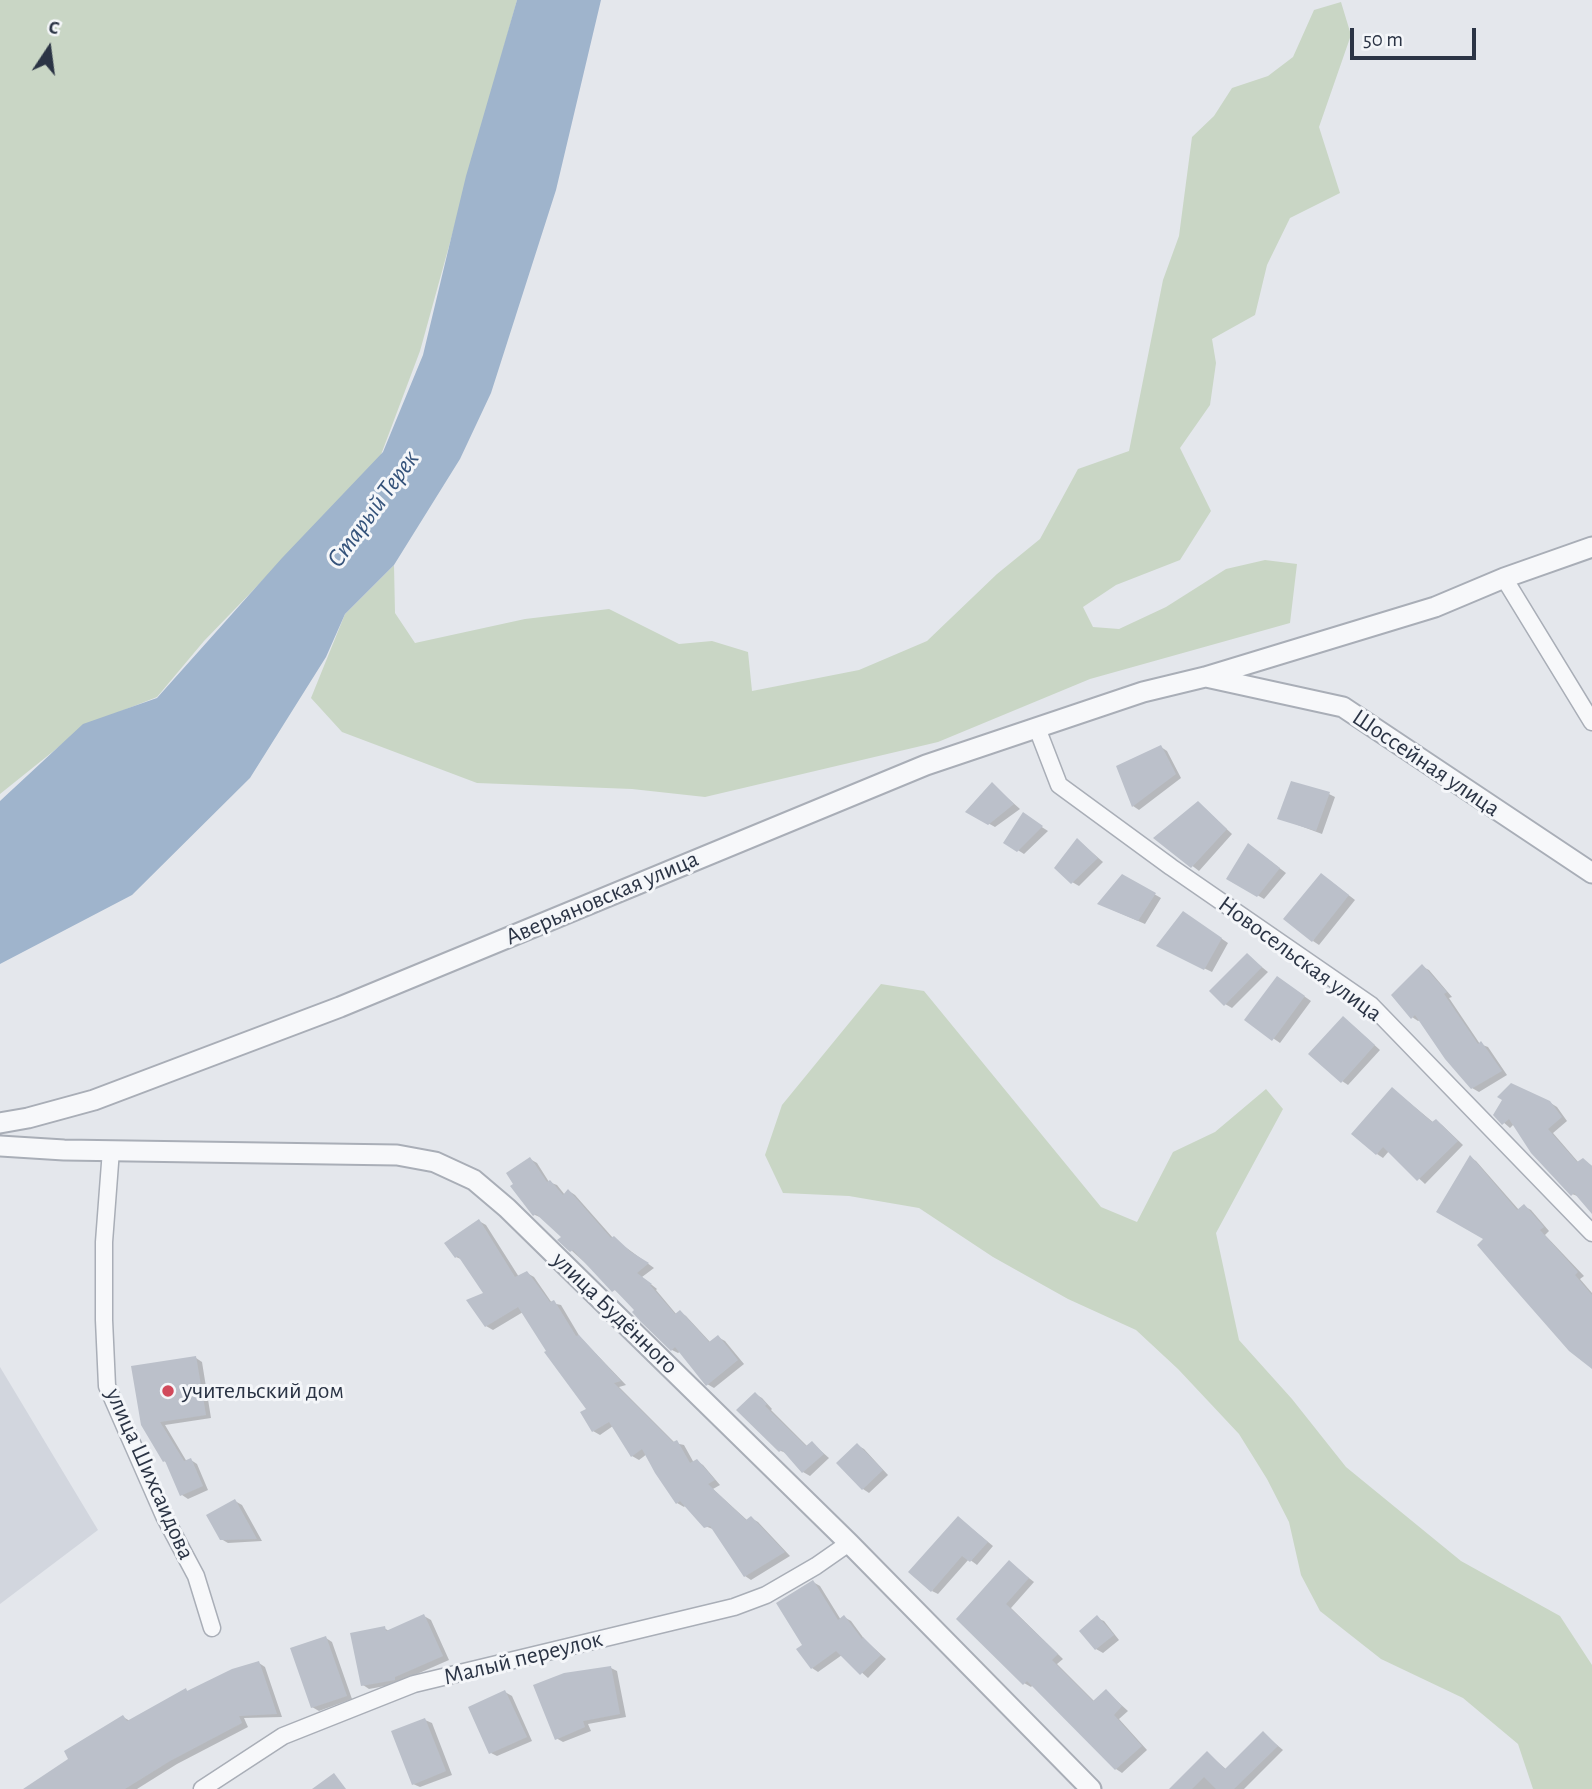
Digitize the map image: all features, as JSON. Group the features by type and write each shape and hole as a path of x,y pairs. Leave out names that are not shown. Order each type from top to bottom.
{"street":[{"name":"Аверьяновская улица","path":"0,1123 94,1100 341,1007 926,765 1143,692 1205,677 1435,607 1504,578 1592,547"},
{"path":"1504,578 1592,722"},
{"name":"Шоссейная улица","path":"1205,677 1343,707 1592,873"},
{"name":"Новосельская улица","path":"1037,728 1059,785 1171,867 1371,1005 1592,1233"},
{"name":"улица Будённого","path":"0,1146 397,1156 435,1162 474,1180 508,1208 849,1543 1091,1789"},
{"name":"улица Шихсаидова","path":"111,1150 104,1242 107,1386 164,1516 196,1576 212,1628"},
{"name":"Малый переулок","path":"202,1789 283,1736 414,1684 734,1607 766,1595 849,1543"}],"shaded area":[{"path":"0,1367 98,1530 0,1604"}],"green space":[{"path":"0,0 517,0 420,351 379,460 204,641 157,697 86,725 0,794"},
{"path":"1341,2 1351,35 1319,127 1340,193 1290,218 1267,265 1255,315 1212,339 1216,363 1210,405 1180,448 1211,511 1180,560 1116,585 1083,607 1093,627 1119,629 1166,607 1226,569 1265,560 1297,564 1290,623 1090,679 938,742 705,797 632,789 477,783 342,732 311,698 345,614 394,565 395,613 415,643 525,619 609,609 679,644 712,641 748,652 752,691 859,670 927,641 997,574 1040,539 1078,469 1129,451 1163,280 1179,236 1192,137 1214,116 1232,88 1268,76 1293,57 1314,10"},
{"path":"881,984 924,991 1101,1207 1137,1222 1173,1152 1215,1132 1266,1089 1283,1109 1216,1233 1239,1340 1292,1399 1346,1467 1461,1561 1560,1616 1592,1665 1592,1789 1533,1789 1518,1744 1463,1698 1381,1659 1320,1611 1301,1575 1289,1522 1267,1479 1239,1434 1178,1369 1136,1330 1068,1299 993,1257 919,1208 849,1196 783,1193 765,1155 782,1105"}],"water":[{"name":"Старый Терек","path":"517,0 601,0 556,190 491,393 460,459 394,565 345,614 326,657 250,778 132,895 0,964 0,801 83,724 157,698 282,558 383,452 423,355 466,176"}],"building":[{"path":"1161,745 1176,774 1132,807 1116,766"},
{"path":"1291,781 1330,792 1316,831 1277,819"},
{"path":"992,782 1014,804 988,825 965,812"},
{"path":"1198,801 1227,829 1191,868 1153,838"},
{"path":"1023,812 1043,826 1017,852 1003,843"},
{"path":"1077,838 1098,858 1071,884 1054,868"},
{"path":"1248,843 1280,868 1257,897 1226,879"},
{"path":"1321,873 1349,895 1312,942 1283,919"},
{"path":"1122,874 1156,893 1138,921 1097,904"},
{"path":"1183,911 1222,938 1204,970 1156,946"},
{"path":"1247,953 1262,967 1224,1006 1209,991"},
{"path":"1422,964 1447,992 1444,994 1478,1044 1481,1041 1502,1071 1471,1089 1445,1059 1415,1015 1411,1019 1391,995"},
{"path":"1277,976 1305,996 1272,1041 1244,1020"},
{"path":"1343,1016 1375,1045 1341,1083 1308,1054"},
{"path":"1511,1083 1550,1101 1562,1117 1548,1129 1577,1162 1583,1158 1592,1166 1592,1214 1574,1193 1571,1196 1531,1153 1509,1119 1502,1125 1493,1115 1502,1100 1497,1097"},
{"path":"1392,1087 1432,1122 1436,1119 1458,1141 1417,1181 1383,1147 1376,1155 1351,1134"},
{"path":"1470,1155 1517,1210 1524,1204 1544,1227 1540,1230 1578,1272 1575,1275 1592,1295 1592,1369 1569,1351 1477,1245 1483,1239 1436,1212"},
{"path":"530,1157 547,1182 550,1180 563,1195 568,1189 611,1238 614,1236 631,1252 649,1263 637,1273 652,1284 650,1285 675,1314 680,1310 709,1342 718,1335 738,1360 706,1386 675,1347 671,1351 641,1322 632,1312 634,1310 615,1290 612,1292 573,1250 570,1252 557,1240 561,1237 536,1214 533,1216 510,1186 513,1184 506,1173"},
{"path":"479,1219 515,1277 527,1271 550,1302 554,1300 576,1336 579,1335 621,1381 614,1383 673,1442 677,1440 690,1463 697,1459 715,1480 708,1484 746,1520 751,1516 785,1552 744,1577 710,1526 704,1528 680,1501 676,1504 642,1449 631,1457 609,1422 592,1432 580,1412 586,1409 544,1352 546,1351 518,1307 485,1327 466,1300 483,1293 458,1256 455,1258 444,1243"},
{"name":"учительский дом","path":"196,1356 206,1415 160,1422 184,1461 191,1458 203,1486 180,1496 165,1461 163,1462 141,1425 131,1366"},
{"path":"755,1392 767,1404 765,1406 806,1446 812,1441 824,1454 802,1473 782,1450 779,1452 736,1410"},
{"path":"857,1443 883,1470 862,1490 836,1463"},
{"path":"235,1499 257,1539 220,1540 206,1515"},
{"path":"958,1516 988,1542 970,1562 962,1556 931,1592 908,1572"},
{"path":"1009,1560 1029,1578 1006,1604 1058,1654 1052,1660 1093,1701 1106,1689 1122,1706 1114,1715 1142,1746 1115,1770 1027,1681 1023,1685 956,1619"},
{"path":"813,1580 838,1620 844,1615 862,1639 863,1637 881,1655 860,1675 836,1651 811,1669 796,1649 802,1645 776,1603"},
{"path":"424,1614 443,1656 395,1677 395,1680 361,1686 350,1633 385,1626 386,1631"},
{"path":"1097,1615 1114,1635 1095,1650 1079,1631"},
{"path":"326,1636 347,1696 311,1708 290,1648"},
{"path":"259,1661 277,1714 239,1716 242,1723 170,1761 125,1789 23,1789 68,1759 64,1751 123,1715 127,1721 186,1688 187,1691 232,1669"},
{"path":"611,1666 620,1714 583,1721 585,1727 555,1740 533,1685 564,1673"},
{"path":"505,1690 527,1737 489,1754 468,1707"},
{"path":"425,1718 446,1771 412,1785 391,1731"},
{"path":"1263,1731 1278,1746 1234,1789 1216,1789 1204,1777 1192,1789 1169,1789 1207,1751 1225,1769"},
{"path":"334,1773 346,1789 312,1789"}],"place":[{"name":"учительский дом","path":"168,1391"}]}
